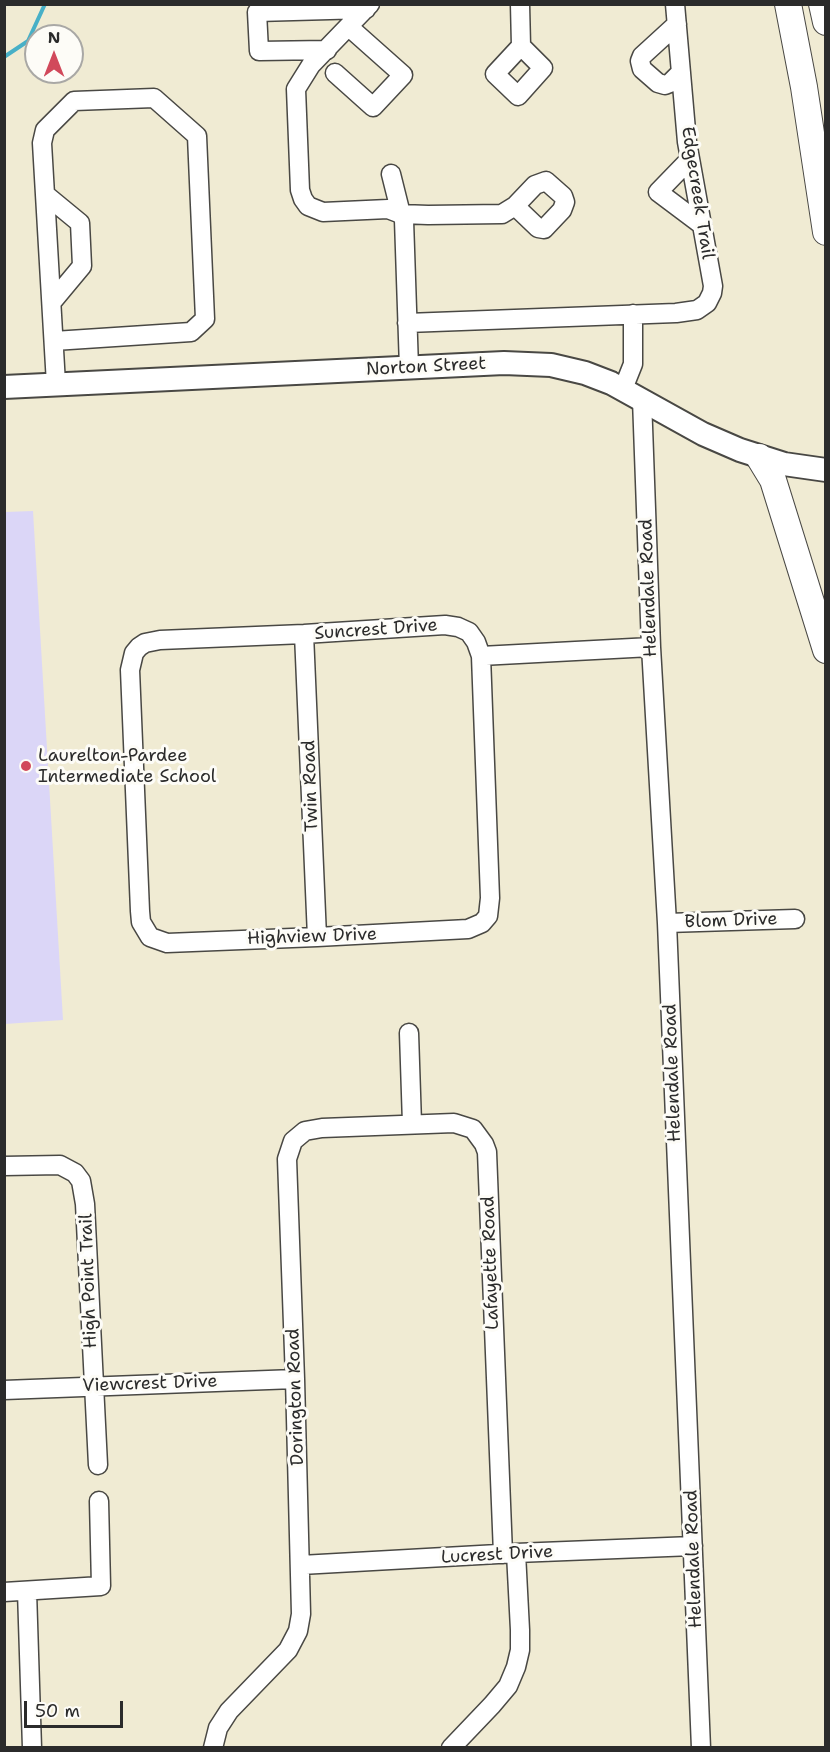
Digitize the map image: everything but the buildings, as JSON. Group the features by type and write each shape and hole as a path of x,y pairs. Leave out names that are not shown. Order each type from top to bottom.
{"highway":[{"path":"788,4 806,98 825,232"},
{"path":"822,4 825,22"},
{"path":"759,457 773,480 825,650"}],"main road":[{"name":"Norton Street","path":"4,387 504,363 551,365 585,373 632,394 711,438 759,457 825,470"}],"street":[{"path":"520,4 521,46"},
{"name":"Edgecreek Trail","path":"407,322 687,312 697,310 707,303 713,286 690,159 675,4"},
{"path":"368,7 311,65 296,89 300,190 308,206 322,212 388,209 401,214 428,215 502,214 515,206"},
{"path":"327,50 259,51 257,12 368,7"},
{"path":"677,24 642,56 640,61 642,69 658,83 665,85 681,72"},
{"path":"334,73 373,107 403,75 349,27"},
{"path":"54,341 191,332 205,319 197,136 154,98 74,101 45,130 42,143 56,384"},
{"path":"690,159 658,192 702,225"},
{"path":"391,174 404,220 409,368"},
{"path":"46,195 81,223 82,266 52,302"},
{"path":"632,394 633,314"},
{"name":"Helendale Road","path":"632,394 651,647 667,923 701,1748"},
{"name":"Suncrest Drive","path":"131,662 139,647 151,641 445,625 469,632 481,656"},
{"name":"Twin Road","path":"304,634 317,937"},
{"path":"481,656 651,647"},
{"name":"Highview Drive","path":"131,662 140,911 150,937 167,943 468,929 482,923 488,916 490,898 481,656"},
{"name":"Blom Drive","path":"667,923 795,919"},
{"path":"409,1033 412,1124"},
{"name":"Dorington Road","path":"213,1748 218,1728 229,1711 294,1641 301,1614 287,1159 289,1150 298,1135 313,1129 412,1124"},
{"name":"Lafayette Road","path":"412,1124 465,1125 479,1135 487,1152 509,1554 520,1630 520,1650 516,1667 502,1692 451,1748"},
{"name":"High Point Trail","path":"4,1166 60,1165 75,1173 81,1181 86,1204 98,1465"},
{"name":"Viewcrest Drive","path":"4,1390 295,1379"},
{"path":"4,1592 101,1586 99,1501"},
{"name":"Lucrest Drive","path":"301,1565 693,1546"},
{"path":"27,1591 32,1748"}],"shaded area":[{"name":"Laurelton-Pardee Intermediate School","path":"33,511 63,1020 5,1024 5,512"}],"waterway":[{"path":"4,57 28,41 45,4"}],"place":[{"name":"Laurelton-Pardee Intermediate School","path":"26,766"}]}
